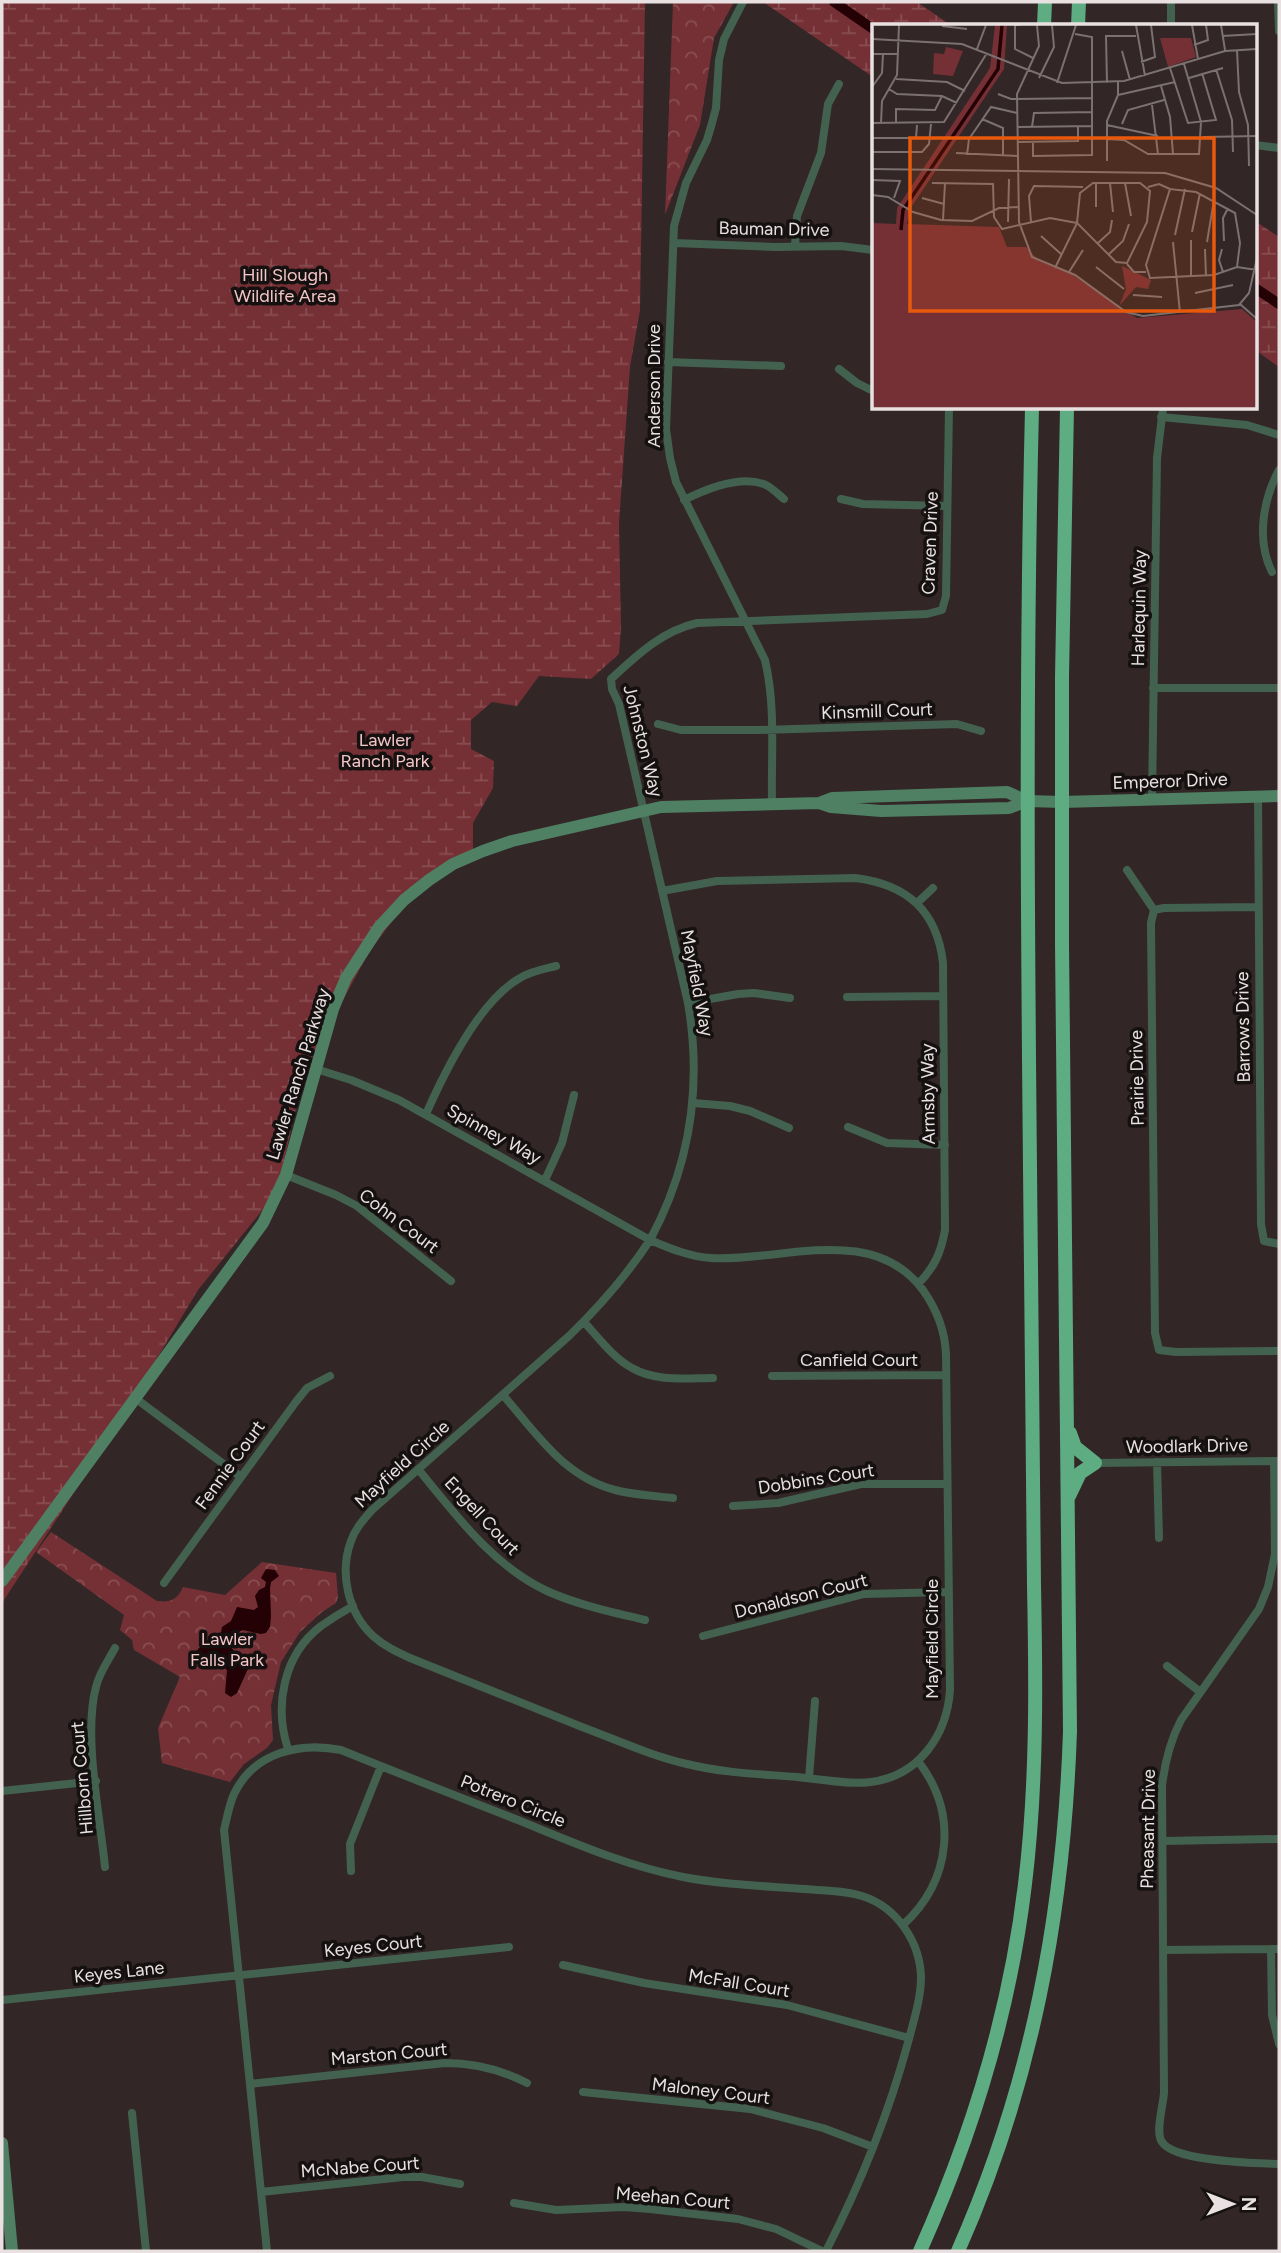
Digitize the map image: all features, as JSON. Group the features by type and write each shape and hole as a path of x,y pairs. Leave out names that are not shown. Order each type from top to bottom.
{"highway":[{"path":"1044,24 1045,2"},
{"path":"1078,24 1079,2"},
{"path":"920,2251 958,2161 993,2048 1019,1928 1033,1801 1035,1652 1027,800 1032,410"},
{"path":"958,2251 991,2168 1026,2057 1057,1900 1065,1830 1070,1731 1062,802 1067,410"},
{"path":"1067,1423 1075,1447 1095,1463 1080,1474 1067,1500"}],"street":[{"name":"Anderson Drive","path":"743,2 724,39 712,123 707,140 686,183 674,226 666,429 676,482 765,660 771,686 772,803"},
{"path":"1171,2 1171,24"},
{"path":"1278,2 1279,31"},
{"path":"795,246 797,216 821,153 828,104 839,84"},
{"path":"1256,145 1279,148"},
{"name":"Bauman Drive","path":"674,243 775,247 841,246 872,250"},
{"path":"668,362 781,366"},
{"path":"839,369 872,390"},
{"name":"Craven Drive","path":"747,621 927,614 942,610 946,596 949,410"},
{"name":"Harlequin Way","path":"1152,799 1157,458 1163,410"},
{"path":"1161,417 1247,425 1279,435"},
{"path":"1272,572 1267,562 1263,532 1269,494 1279,470"},
{"path":"684,500 716,487 753,481 767,485 784,499"},
{"path":"841,499 863,504 947,506"},
{"name":"Johnston Way","path":"643,811 611,679 662,636 678,628 697,623 747,621"},
{"path":"1153,688 1279,688"},
{"name":"Kinsmill Court","path":"659,724 681,730 957,724 981,731"},
{"name":"Barrows Drive","path":"1258,796 1261,1224 1264,1241 1279,1244"},
{"name":"Emperor Drive","path":"1062,802 1279,796"},
{"name":"Lawler Ranch Parkway","path":"2,1581 263,1223 285,1175 333,1009 346,978 379,927 404,900 429,880 453,864 483,850 662,807 819,803 831,807 881,811 1009,807 1027,800 1062,802"},
{"name":"Mayfield Way","path":"643,811 688,1003 694,1055 693,1103 680,1170 650,1240"},
{"path":"1127,870 1154,910 1258,907"},
{"name":"Armsby Way","path":"662,891 718,881 855,878 888,884 917,903 927,916 941,946 945,1230 942,1247 929,1273 918,1284"},
{"path":"917,903 933,888"},
{"name":"Prairie Drive","path":"1154,910 1151,923 1155,1333 1159,1350 1279,1351"},
{"path":"426,1114 455,1058 489,1004 521,977 556,966"},
{"path":"688,1003 754,993 790,998"},
{"path":"847,997 943,996"},
{"name":"Spinney Way","path":"316,1069 373,1088 426,1114 650,1240"},
{"path":"545,1180 562,1143 574,1095"},
{"path":"693,1103 730,1106 750,1111 789,1128"},
{"path":"848,1127 887,1143 945,1144"},
{"name":"Cohn Court","path":"285,1175 357,1206 451,1281"},
{"name":"Mayfield Circle","path":"650,1240 668,1248 708,1258 827,1250 862,1252 891,1263 918,1284 929,1298 946,1339 950,1690 947,1716 940,1733 918,1761 908,1769 872,1782 707,1769 685,1764 632,1746 410,1658 387,1647 360,1621 353,1606 345,1572 351,1539 360,1524 372,1510 584,1322 619,1284 650,1240"},
{"path":"584,1322 631,1368 670,1378 713,1378"},
{"name":"Canfield Court","path":"772,1376 946,1375"},
{"name":"Fennie Court","path":"164,1583 307,1388 330,1376"},
{"path":"503,1395 556,1457 584,1478 617,1491 673,1498"},
{"path":"135,1398 241,1477"},
{"name":"Woodlark Drive","path":"1095,1463 1277,1461"},
{"name":"Pheasant Drive","path":"1277,1461 1275,1554 1268,1587 1259,1609 1199,1691 1171,1739 1165,1761 1162,1786 1164,2093 1158,2133 1162,2142 1179,2154 1231,2162 1279,2164"},
{"path":"1157,1462 1159,1538"},
{"name":"Engell Court","path":"418,1469 478,1539 522,1578 564,1598 645,1620"},
{"name":"Dobbins Court","path":"733,1506 778,1503 861,1484 947,1484"},
{"name":"Donaldson Court","path":"703,1636 864,1594 948,1592"},
{"path":"288,1749 282,1720 282,1698 293,1661 303,1644 319,1628 353,1606"},
{"name":"Hillborn Court","path":"105,1867 92,1736 92,1705 100,1676 115,1648"},
{"path":"1167,1666 1199,1691"},
{"path":"809,1778 815,1701"},
{"name":"Potrero Circle","path":"267,2251 224,1830 234,1792 262,1763 288,1749 324,1747 341,1750 625,1861 685,1878 863,1896 880,1904 903,1925 911,1937 919,1959 920,1994 909,2038 873,2147 824,2251"},
{"path":"903,1925 924,1902 934,1884 944,1847 945,1830 936,1790 918,1761"},
{"path":"351,1871 350,1844 381,1766"},
{"path":"2,1790 96,1781"},
{"path":"1163,1841 1279,1839"},
{"name":"Keyes Court","path":"240,1975 509,1947"},
{"path":"1164,1950 1275,1949 1272,2015 1279,2044"},
{"name":"McFall Court","path":"563,1965 645,1983 787,2005 909,2038"},
{"name":"Keyes Lane","path":"2,2000 240,1975"},
{"name":"Marston Court","path":"250,2084 445,2063 467,2063 506,2072 527,2082"},
{"name":"Maloney Court","path":"583,2092 750,2109 823,2128 873,2147"},
{"path":"132,2113 146,2251"},
{"path":"2,2143 12,2251"},
{"name":"McNabe Court","path":"261,2192 402,2177 422,2177 460,2184"},
{"name":"Meehan Court","path":"514,2203 556,2210 624,2207 738,2219 760,2223 824,2251"}],"green space":[{"name":"Hill Slough Wildlife Area","path":"2,2 645,2 640,310 630,367 619,523 619,654 591,679 539,676 517,706 492,702 471,720 471,749 494,761 493,788 473,823 473,860 426,876 369,952 304,1072 277,1192 198,1290 98,1456 2,1603"},
{"path":"673,2 734,2 714,38 700,125 665,215"},
{"path":"763,2 917,2 949,24 872,24 872,76"},
{"path":"1256,222 1279,237 1279,367 1256,351"},
{"name":"Lawler Falls Park","path":"51,1532 157,1601 173,1599 183,1587 225,1595 262,1562 336,1573 336,1603 300,1632 281,1662 271,1705 273,1740 267,1748 244,1764 230,1782 162,1763 158,1728 180,1677 134,1650 132,1640 120,1630 124,1615 36,1552"}],"shaded area":[{"path":"266,1569 275,1570 279,1576 271,1582 270,1627 266,1633 243,1630 231,1636 230,1646 236,1653 252,1660 237,1693 231,1697 225,1693 227,1670 221,1665 201,1666 193,1655 199,1648 219,1643 222,1627 231,1621 237,1607 254,1610 258,1607 255,1596 265,1587 266,1582 261,1578"}],"waterway":[{"path":"834,2 872,28"},
{"path":"1256,289 1279,304"}],"park label":[{"name":"Lawler Ranch Park","path":"385,750"}]}
